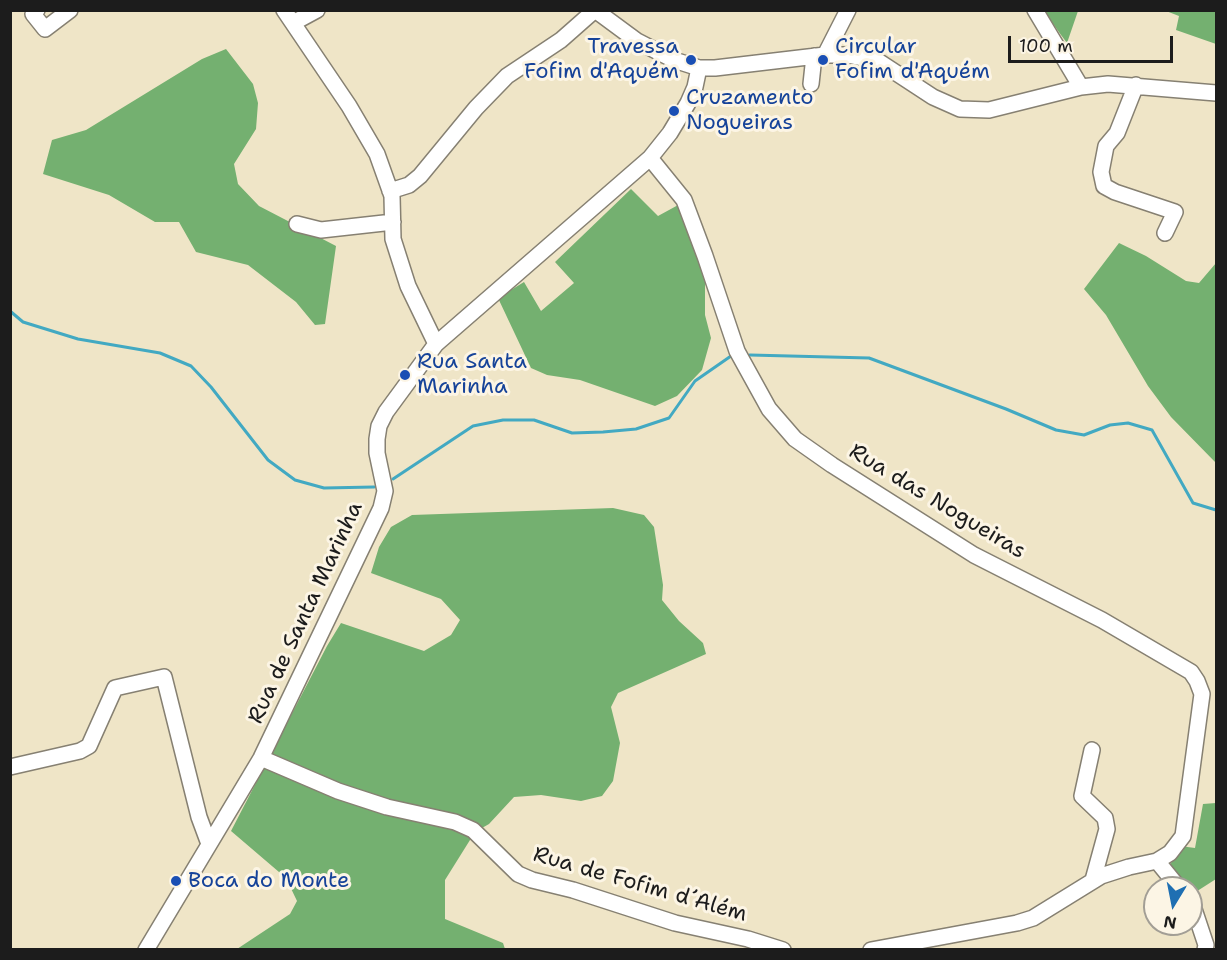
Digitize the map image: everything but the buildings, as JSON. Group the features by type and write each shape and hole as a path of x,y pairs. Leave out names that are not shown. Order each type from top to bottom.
{"street":[{"path":"37,10 33,14 45,29 70,10"},
{"path":"316,10 289,17 349,106 371,144 390,191 393,239 408,286 436,344"},
{"path":"390,191 409,185 420,176 476,108 507,76 561,40 595,10 637,41 674,60 699,68 847,55 878,61 933,97 960,109 989,110 1082,87 1108,84 1216,93"},
{"path":"811,84 820,56 848,10"},
{"path":"1035,10 1082,87"},
{"name":"Rua de Santa Marinha","path":"146,950 261,758 381,508 385,491 377,453 379,426 386,412 436,344 650,158 670,133 688,103 695,87 699,68"},
{"path":"1136,85 1117,134 1106,146 1101,172 1104,186 1115,192 1175,212 1165,233"},
{"name":"Rua das Nogueiras","path":"650,158 684,200 737,351 769,409 795,439 974,555 1102,620 1191,672 1202,694 1183,836 1170,853 1157,861"},
{"path":"297,224 321,230 393,222"},
{"path":"10,767 80,751 89,746 115,688 164,677 199,817 209,844"},
{"path":"1092,750 1082,796 1105,818 1107,829 1093,880"},
{"name":"Rua de Fofim d´Além","path":"261,758 338,791 387,807 455,822 473,830 518,874 532,880 573,890 675,923 748,939 783,950"},
{"path":"871,950 1017,923 1033,918 1093,880 1129,867 1157,861 1169,876"}],"green space":[{"path":"1044,11 1078,11 1067,43 1061,35"},
{"path":"1166,11 1216,11 1216,44 1176,30 1179,16"},
{"path":"226,49 253,84 258,103 256,129 234,164 238,184 259,206 336,246 325,324 315,325 296,302 248,265 196,252 179,222 155,222 109,195 43,174 52,140 86,130 202,59"},
{"path":"631,189 658,216 680,204 705,280 705,315 711,338 702,370 677,396 655,406 580,380 547,375 531,368 498,298 524,282 541,311 574,283 555,262"},
{"path":"1119,243 1146,256 1186,281 1199,283 1216,263 1216,463 1171,417 1148,386 1106,315 1084,289"},
{"path":"613,508 644,515 654,527 663,585 662,600 679,621 703,643 706,654 618,693 611,707 620,743 613,781 602,796 581,801 541,795 514,797 489,824 475,832 445,880 445,919 503,943 505,949 237,949 290,914 297,901 286,878 231,831 341,623 424,651 451,635 460,620 441,599 371,573 379,547 391,527 412,515"},
{"path":"1216,803 1216,879 1203,887 1203,876 1174,876 1168,869 1180,846 1195,848 1203,804"}],"waterway":[{"path":"10,311 23,322 78,339 160,353 191,366 211,387 268,460 295,480 324,488 374,487"},
{"path":"750,355 869,358 1056,430 1084,435 1110,425 1128,423 1152,430 1193,503 1216,510"},
{"path":"393,479 473,426 503,420 534,420 572,433 603,432 636,429 669,418 695,381 731,356"}],"place":[{"name":"Travessa Fofim d'Aquém","path":"691,60"},
{"name":"Circular Fofim d'Aquém","path":"823,60"},
{"name":"Cruzamento Nogueiras","path":"674,111"},
{"name":"Rua Santa Marinha","path":"405,375"},
{"name":"Boca do Monte","path":"176,881"}]}
